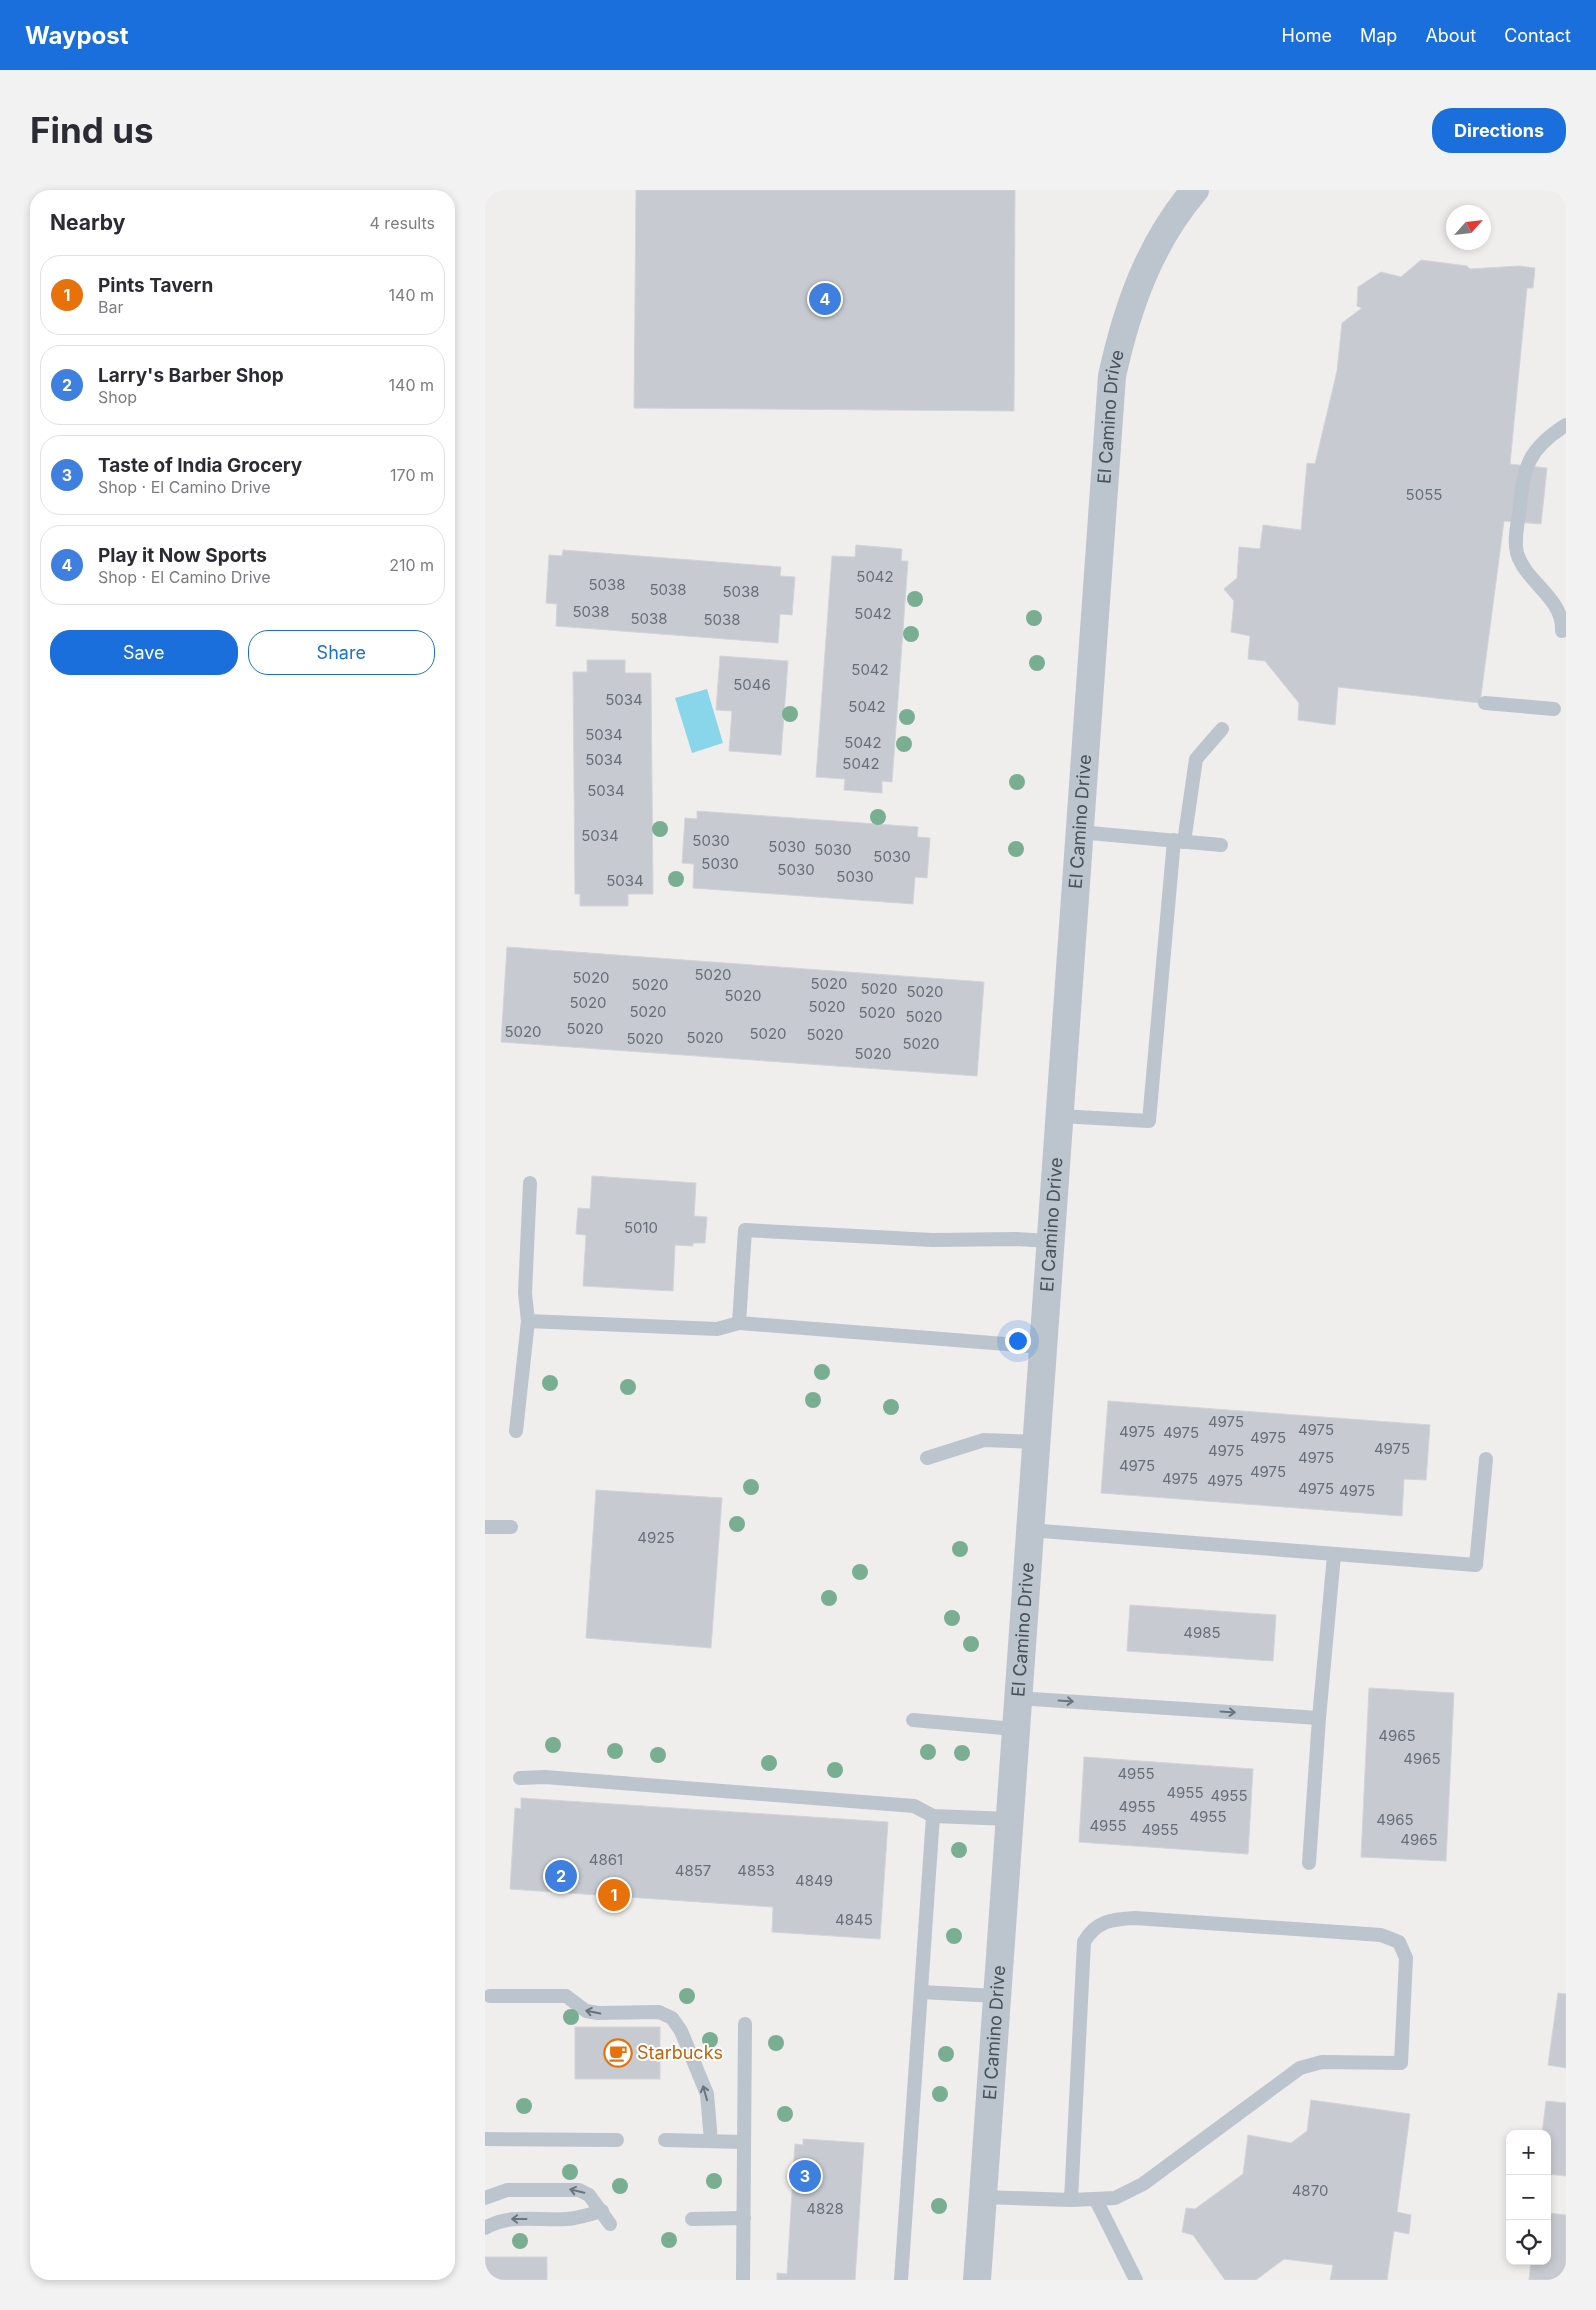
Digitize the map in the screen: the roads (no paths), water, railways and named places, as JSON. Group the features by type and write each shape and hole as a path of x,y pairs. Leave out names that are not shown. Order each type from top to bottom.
{"street":[{"name":"El Camino Drive","path":"977,2280 1112,376 1123,328 1141,278 1160,238 1195,190"}],"lane":[{"path":"1562,631 1563,624 1555,605 1517,553 1516,536 1523,477 1529,459 1537,447 1566,425"},
{"path":"1485,703 1554,709"},
{"path":"1060,1116 1149,1121 1179,841 1196,759 1222,729"},
{"path":"1079,832 1221,845"},
{"path":"517,1431 528,1321 525,1293 529,1183"},
{"path":"739,1323 745,1230 932,1240 1016,1239 1050,1241"},
{"path":"528,1321 717,1329 739,1323 1043,1346"},
{"path":"927,1458 983,1440 1036,1442"},
{"path":"1029,1530 1477,1565 1486,1459"},
{"path":"485,1527 511,1527"},
{"path":"1309,1863 1319,1718 1334,1555"},
{"path":"1017,1698 1319,1718"},
{"path":"913,1720 1015,1729"},
{"path":"520,1778 545,1777 914,1806 933,1816 1010,1819"},
{"path":"901,2280 933,1816"},
{"path":"983,2197 1071,2200 1115,2198 1143,2184 1299,2068 1322,2062 1401,2063 1405,1958 1399,1942 1381,1936 1135,1918 1105,1922 1095,1927 1084,1942 1071,2200"},
{"path":"921,1992 997,1996"},
{"path":"490,1996 566,1996 587,2011 598,2014 659,2012 672,2018 681,2030 707,2094 711,2141"},
{"path":"743,2280 745,2024"},
{"path":"485,2139 617,2140"},
{"path":"665,2140 743,2142"},
{"path":"485,2198 507,2190 579,2190 589,2195 602,2211 609,2224"},
{"path":"1096,2200 1136,2280"},
{"path":"485,2228 511,2218 567,2219 602,2211"},
{"path":"692,2218 744,2218"}],"water":[{"path":"707,689 723,743 692,753 675,698"}],"place":[{"name":"Play it Now Sports","path":"825,299"},
{"name":"Larry's Barber Shop","path":"561,1876"},
{"name":"Pints Tavern","path":"614,1895"},
{"name":"Starbucks","path":"618,2053"},
{"name":"Taste of India Grocery","path":"805,2176"}]}
